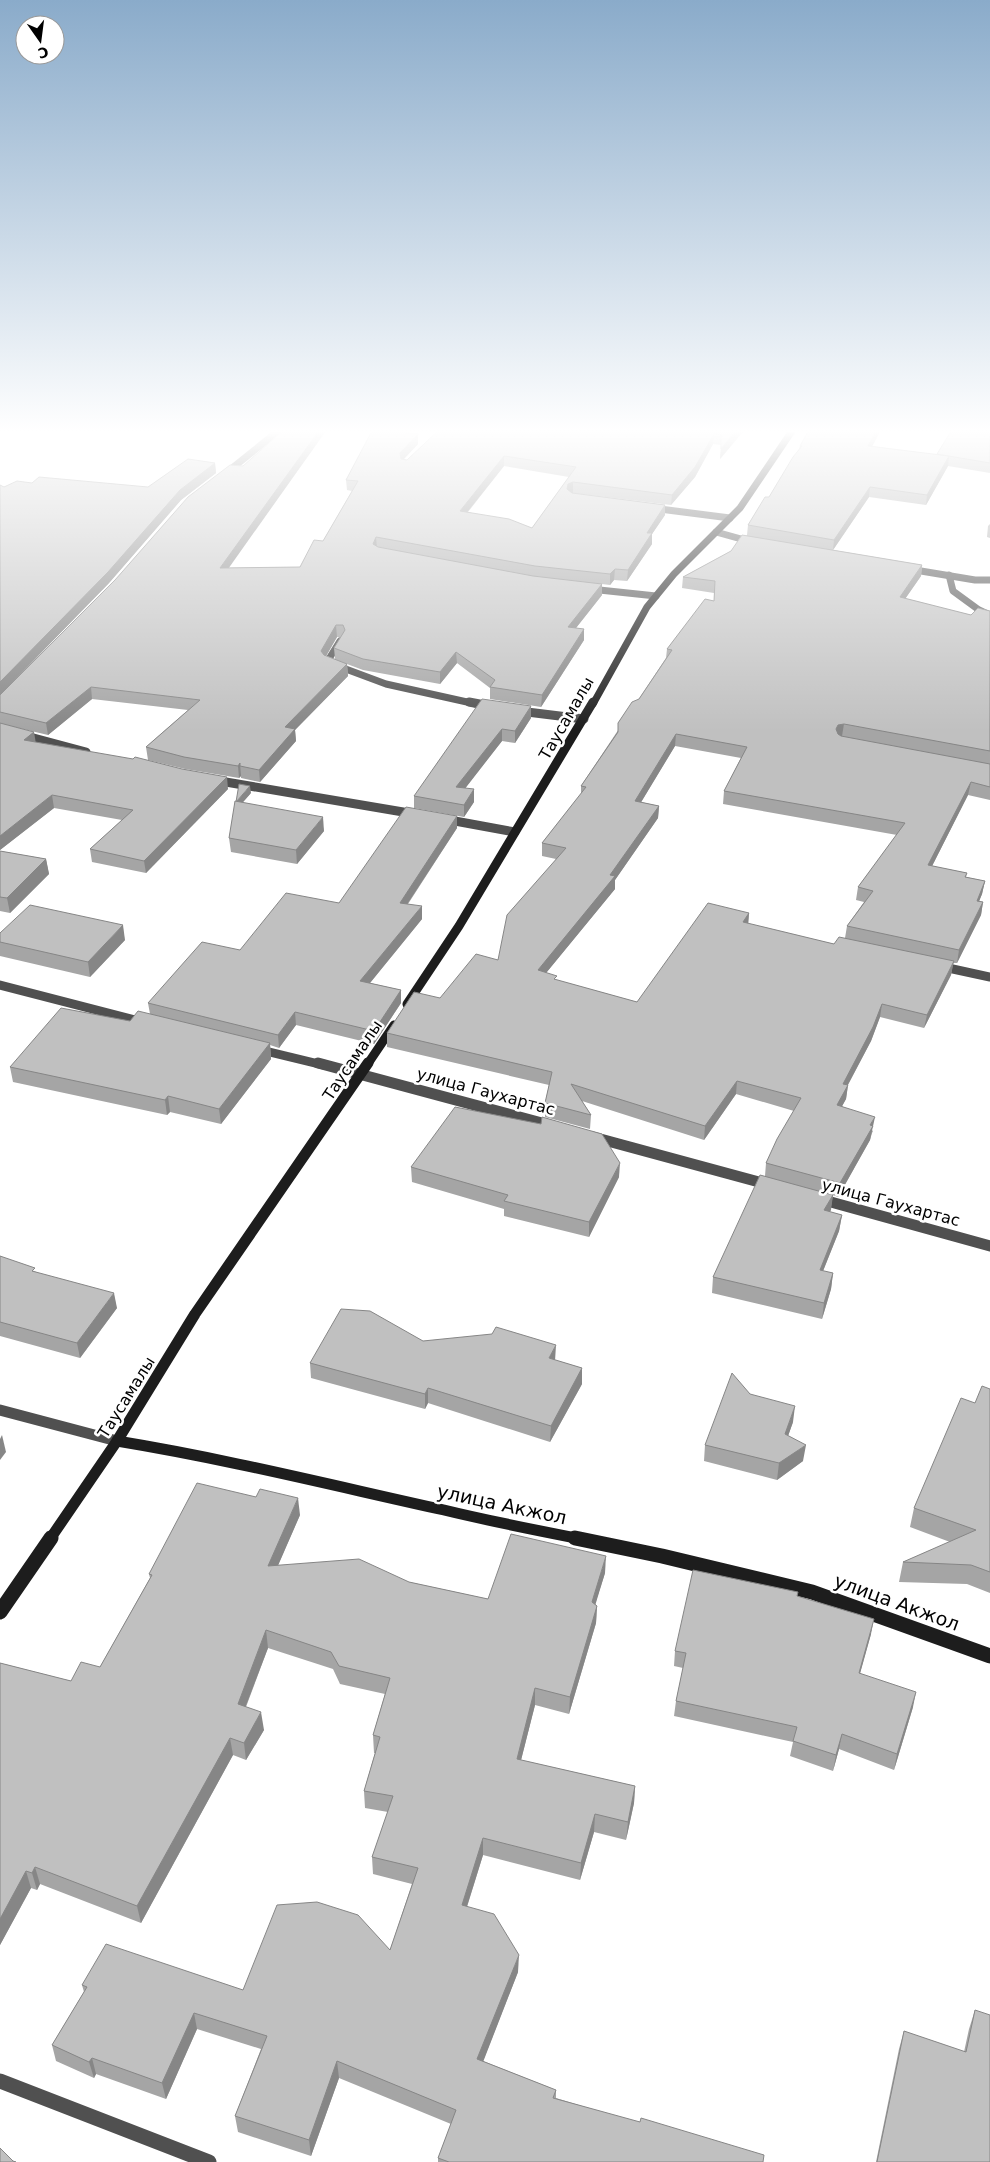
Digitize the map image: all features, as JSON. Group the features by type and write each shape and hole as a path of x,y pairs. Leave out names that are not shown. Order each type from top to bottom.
{"street":[{"name":"Таусамалы","path":"0,1612 117,1442 196,1314 362,1074 459,926 656,596 681,567 719,529"},
{"path":"716,532 735,539 764,544"},
{"path":"903,568 975,580 990,580"},
{"path":"948,575 953,591 979,610 990,615"},
{"path":"581,588 656,596"},
{"path":"340,641 327,662 353,674 412,691 502,709"},
{"path":"511,710 584,719"},
{"path":"0,729 90,753"},
{"path":"204,778 428,816"},
{"path":"438,818 515,832"},
{"path":"932,964 990,977"},
{"path":"0,985 154,1024"},
{"name":"улица Гаухартас","path":"248,1046 362,1074 560,1128"},
{"path":"579,1133 778,1188"},
{"name":"улица Гаухартас","path":"807,1196 990,1246"},
{"name":"улица Акжол","path":"0,1410 117,1442 167,1449 296,1476 446,1512 662,1556 812,1592 990,1656"},
{"path":"0,2081 209,2162"}],"building":[{"path":"0,529 146,529 108,572 0,682"},
{"path":"160,529 248,529 220,568 300,567 314,540 323,541 330,529 650,529 647,533 652,533 628,570 615,569 610,574 535,566 376,537 373,544 378,547 533,576 602,584 568,627 584,629 542,695 490,687 495,680 456,652 440,672 363,659 334,648 345,630 343,625 336,625 321,651 324,655 347,664 285,727 295,729 259,770 240,766 240,763 238,766 184,757 146,747 200,700 91,687 46,723 0,712 0,695 115,580"},
{"path":"770,529 842,529 834,540"},
{"path":"742,535 922,565 900,597 971,615 978,608 990,611 990,751 844,724 838,725 836,729 841,736 990,764 990,787 971,782 928,865 967,873 965,877 985,881 977,901 983,902 959,950 847,926 873,891 858,887 905,823 724,791 747,747 676,734 635,801 659,806 610,875 615,876 538,970 557,976 554,979 637,1002 708,903 749,913 743,922 834,944 839,937 954,961 927,1015 882,1004 873,1027 843,1084 848,1085 837,1105 875,1117 870,1125 873,1126 840,1183 766,1163 777,1139 801,1098 737,1081 705,1126 571,1084 591,1115 545,1103 552,1072 387,1033 414,992 440,998 476,954 498,960 507,915 566,848 542,843 586,787 581,786 618,732 618,723 632,702 639,699 672,650 667,649 705,599 714,601 715,581 683,577 731,551"},
{"path":"482,699 531,706 515,731 502,729 456,787 474,789 464,805 414,796"},
{"path":"0,723 34,732 24,740 133,759 135,757 182,769 227,777 144,861 90,849 133,810 52,795 0,836"},
{"path":"239,784 250,786 236,802"},
{"path":"235,801 323,817 296,850 229,838"},
{"path":"406,807 457,816 400,903 422,906 360,981 401,990 374,1031 295,1012 278,1035 148,1003 202,942 240,950 286,893 339,903"},
{"path":"0,851 46,859 7,898 0,897"},
{"path":"30,905 123,925 88,962 0,942 0,933"},
{"path":"61,1008 130,1021 138,1011 270,1043 219,1109 168,1096 165,1100 10,1067"},
{"path":"455,1107 541,1124 542,1117 602,1134 620,1163 589,1222 504,1201 508,1195 411,1167"},
{"path":"760,1175 833,1195 824,1210 842,1215 820,1270 833,1273 824,1303 713,1277"},
{"path":"0,1256 35,1268 32,1271 114,1293 77,1343 0,1322"},
{"path":"341,1309 370,1311 423,1341 492,1334 496,1327 556,1345 549,1358 582,1368 551,1426 428,1388 425,1394 310,1363"},
{"path":"732,1373 750,1394 795,1406 785,1434 806,1445 779,1463 705,1445"},
{"path":"982,1386 990,1389 990,1572 971,1565 903,1562 976,1530 914,1508 961,1398 975,1403"},
{"path":"197,1483 256,1497 260,1489 298,1498 268,1566 359,1559 409,1582 488,1599 511,1534 606,1556 592,1602 597,1606 570,1697 535,1688 517,1759 635,1786 628,1822 595,1814 581,1863 483,1838 462,1905 494,1914 519,1955 477,2059 556,2090 553,2098 640,2122 641,2118 764,2155 763,2162 449,2162 438,2158 456,2110 337,2061 309,2140 235,2116 267,2036 194,2013 162,2083 92,2058 89,2062 52,2045 87,1987 82,1985 106,1944 243,1990 277,1905 317,1902 358,1915 390,1950 418,1868 372,1857 393,1796 364,1791 380,1737 373,1735 390,1678 339,1666 331,1652 266,1630 238,1704 261,1712 244,1743 230,1738 137,1906 35,1867 32,1873 26,1871 0,1919 0,1663 71,1681 81,1662 100,1667 152,1575 149,1574"},
{"path":"693,1570 798,1592 797,1596 874,1619 859,1673 916,1692 897,1754 842,1734 836,1755 793,1741 797,1727 676,1701 686,1653 675,1651"},
{"path":"975,2010 990,2015 990,2162 877,2162 904,2031 966,2052"},
{"path":"0,2148 13,2161 16,2162 0,2162"}]}
